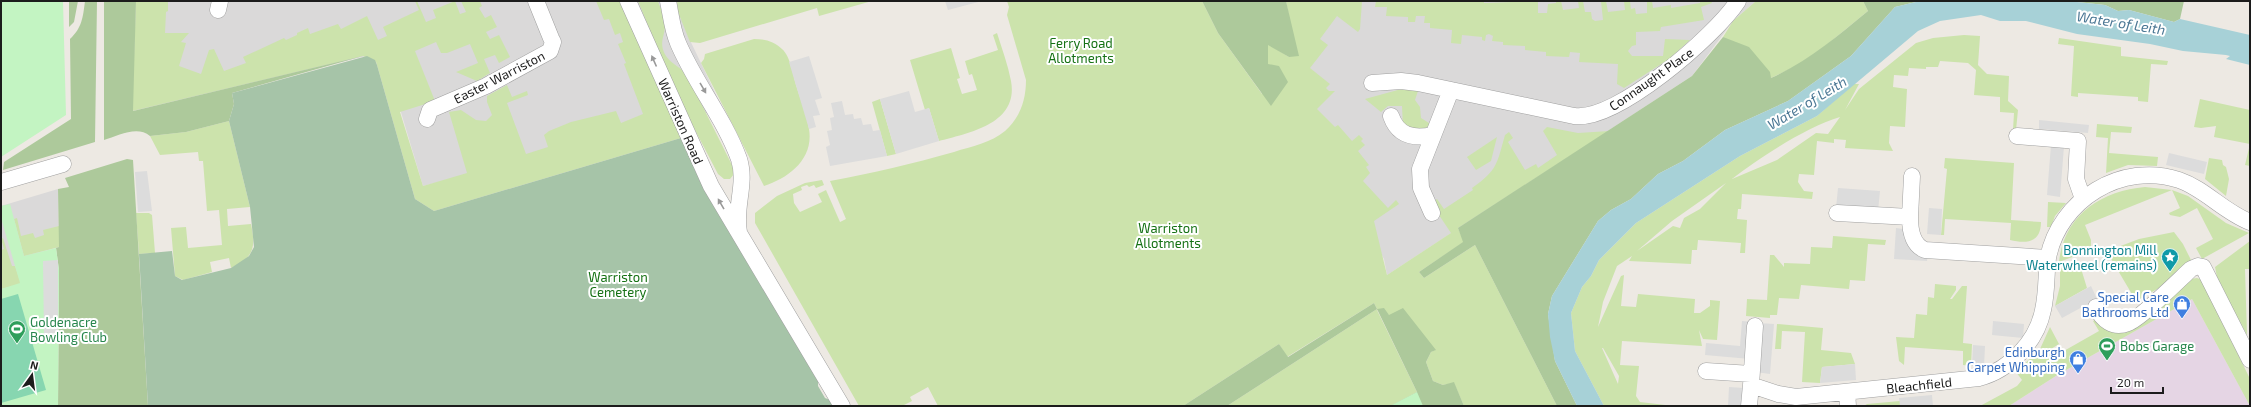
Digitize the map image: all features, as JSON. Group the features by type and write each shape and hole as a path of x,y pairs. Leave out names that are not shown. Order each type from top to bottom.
{"street":[{"name":"Easter Warriston","path":"426,119 430,110 486,86 550,51 553,42 536,1"},
{"name":"Warriston Road","path":"628,1 708,181 842,406"},
{"name":"Warriston Road","path":"668,1 677,42 711,102 740,164 742,184 738,220 741,238"},
{"name":"Connaught Place","path":"1372,83 1410,82 1585,117 1600,113 1613,106 1680,62 1723,21 1738,1"},
{"path":"1432,213 1422,193 1420,174 1422,164 1451,90"},
{"path":"1391,116 1394,124 1402,133 1415,137 1433,135"},
{"path":"2017,136 2078,141 2076,179 2083,199"},
{"path":"1,182 63,164"},
{"path":"1912,176 1910,230 1915,243 1919,248 1925,250 2048,258"},
{"name":"Bleachfield","path":"1706,371 1751,380 1778,394 1796,397 1848,399 1979,378 2002,368 2022,351 2038,324 2043,310 2048,258 2057,228 2072,208 2097,190 2129,178 2165,177 2190,185 2250,222"},
{"path":"1837,213 1910,218"},
{"path":"2096,307 2100,315 2107,322 2116,325 2129,323 2192,269 2198,266 2202,267 2250,360"},
{"path":"1749,406 1755,326"}],"shaded area":[{"path":"136,1 747,1 687,34 723,109 423,186 383,52 132,111"},
{"path":"945,1 982,1 948,10"},
{"path":"1286,1 1756,1 1733,21 1692,76 1387,275 1384,259 1318,135"},
{"path":"809,56 822,98 815,100 820,115 813,116 816,127 809,129 789,62"},
{"path":"909,91 915,112 929,108 939,141 896,154 880,99"},
{"path":"842,101 845,115 853,114 854,119 861,118 863,125 871,124 873,131 880,130 887,156 830,166 826,147 830,145 827,131 832,130 830,118 834,117 831,103"},
{"path":"2039,120 2089,125 2088,133 2039,129"},
{"path":"2051,145 2064,146 2060,197 2047,195"},
{"path":"2169,153 2207,162 2204,174 2166,165"},
{"path":"147,171 152,211 138,212 135,172"},
{"path":"1838,188 1880,191 1878,211 1836,208"},
{"path":"58,189 59,247 24,257 21,284 1,289 1,206"},
{"path":"1929,208 1942,209 1941,235 1927,234"},
{"path":"1896,228 1910,230 1928,250 1927,261 1894,259"},
{"path":"58,260 58,337 44,337 43,261"},
{"path":"2091,286 2097,299 2062,318 2055,306"},
{"path":"2192,299 2250,406 2009,406 2059,374"},
{"path":"1742,321 1753,322 1750,359 1705,355 1706,343 1740,346"},
{"path":"1993,321 2024,324 2023,338 1992,335"},
{"path":"1759,323 1774,324 1770,374 1755,372"},
{"path":"1973,345 1985,346 1984,367 1972,366"},
{"path":"1855,364 1856,380 1820,383 1822,367"},
{"path":"1729,387 1744,388 1743,406 1728,406"},
{"path":"1932,395 1933,406 1900,406 1899,398"}],"green space":[{"path":"1,1 63,1 66,115 1,157"},
{"path":"69,1 78,1 74,22 69,27"},
{"path":"85,1 97,1 95,142 3,170 4,162 71,119 70,39 77,31 83,17"},
{"path":"104,1 136,1 133,111 363,56 232,93 234,104 229,121 186,132 150,136 139,131 133,131 104,140"},
{"path":"136,1 168,1 165,33 189,33 181,42 186,43 179,66 201,74 209,50 214,49 224,71 246,63 243,57 284,38 286,40 308,28 310,34 338,24 341,29 367,16 378,40 387,36 383,27 419,10 415,1 417,1 426,22 436,18 433,10 455,1 460,14 466,12 461,1 480,1 482,6 479,8 485,18 491,15 497,27 486,32 490,39 499,35 510,57 499,63 495,55 484,59 490,73 477,81 456,72 478,63 470,44 447,53 441,53 436,42 415,51 435,101 400,112 423,186 467,173 449,112 461,110 476,120 486,121 492,115 487,102 487,96 507,85 512,97 527,91 528,95 507,103 526,154 548,147 544,135 549,131 571,122 616,111 621,123 643,114 618,44 623,42 620,33 615,35 609,19 604,20 596,1 621,1 681,138 434,211 415,199 376,62 363,56 132,111"},
{"path":"638,1 658,1 665,22 662,47 668,59 688,77 734,169 734,174 730,179 724,179 718,174 675,92"},
{"path":"677,1 872,1 819,16 817,8 700,43 690,42 678,12"},
{"name":"Warriston Allotments","path":"1007,1 1202,1 1218,33 1262,94 1268,64 1268,44 1289,57 1289,16 1286,1 1362,1 1360,29 1358,32 1337,16 1320,39 1328,45 1310,68 1330,84 1326,88 1329,91 1335,91 1317,109 1335,127 1338,125 1352,141 1359,135 1363,139 1361,141 1365,145 1358,151 1369,165 1366,167 1370,173 1363,181 1388,208 1396,200 1399,204 1374,221 1387,275 1451,233 1431,203 1437,199 1444,209 1473,190 1472,188 1481,182 1492,171 1498,159 1505,135 1509,132 1513,138 1508,142 1525,170 1536,164 1538,168 1557,155 1543,131 1547,127 1578,133 1609,131 1458,228 1464,242 1419,272 1424,278 1475,245 1557,406 1464,406 1454,383 1443,385 1433,381 1426,362 1431,352 1435,350 1389,315 1377,310 1417,392 1390,406 1227,406 1377,309 1374,303 1287,357 1279,344 1183,406 938,406 928,387 910,397 912,401 902,406 859,406 755,223 755,213 777,196 805,183 822,180 824,185 816,188 814,185 809,187 807,185 801,187 802,190 793,194 794,203 800,212 822,202 818,194 826,190 840,222 846,219 830,181 892,168 954,152 987,141 1005,131 1015,120 1021,108 1026,87 1026,80 1007,15 1009,7"},
{"path":"1202,1 1286,1 1299,56 1289,57 1268,45 1268,64 1279,66 1288,82 1271,106 1218,33"},
{"path":"1376,1 1484,1 1484,3 1538,1 1538,13 1547,13 1548,4 1556,3 1556,1 1561,1 1563,10 1579,8 1578,1 1583,1 1585,12 1591,12 1592,19 1595,21 1603,20 1601,1 1606,1 1608,12 1625,10 1624,1 1630,1 1631,9 1635,8 1636,14 1647,13 1647,1 1652,1 1653,8 1671,5 1671,8 1700,3 1700,1 1711,1 1712,3 1701,7 1704,20 1661,27 1660,31 1636,32 1636,45 1632,46 1628,51 1632,56 1663,56 1665,39 1690,40 1669,59 1624,88 1617,84 1618,64 1579,62 1580,53 1570,52 1569,57 1546,56 1546,52 1525,50 1525,46 1503,45 1503,42 1492,41 1493,36 1489,34 1486,35 1485,41 1482,40 1482,37 1462,35 1461,44 1451,43 1452,30 1430,28 1430,23 1424,23 1425,16 1416,16 1415,22 1408,22 1408,17 1386,16 1387,7 1375,7"},
{"path":"1756,1 1863,1 1868,11 1824,47 1798,65 1771,78 1723,37 1733,21"},
{"path":"1863,1 1920,1 1895,7 1851,56 1788,101 1725,130 1683,161 1658,174 1631,199 1611,210 1598,221 1552,296 1548,314 1555,361 1577,406 1557,406 1475,245 1424,278 1419,272 1463,242 1458,228 1692,76 1723,37 1749,47 1770,72 1771,78 1810,56 1868,11"},
{"path":"2068,1 2184,1 2180,19 2174,22 2129,10 2118,11 2105,5"},
{"path":"997,33 1011,81 1011,96 1007,107 999,117 977,130 939,141 929,108 925,110 910,60 951,48 960,78 957,79 962,94 977,90 972,74 969,75 965,61 998,50 993,35"},
{"path":"1964,35 1980,36 1978,65 1987,74 2009,76 2008,101 2018,110 2016,130 2013,130 2014,113 2000,112 2000,97 1974,95 1976,70 1968,63 1940,61 1938,67 1926,67 1926,69 1909,68 1908,76 1894,75 1893,87 1907,89 1905,127 1890,126 1889,143 1893,151 1845,148 1846,140 1834,139 1834,143 1817,141 1814,175 1799,174 1798,182 1804,191 1813,192 1812,199 1742,194 1741,209 1738,209 1737,219 1747,220 1745,253 1740,253 1741,243 1698,240 1697,250 1692,250 1691,264 1629,261 1632,256 1617,266 1603,302 1598,327 1621,276 1624,275 1621,306 1636,307 1638,294 1695,299 1694,313 1700,313 1710,306 1710,300 1720,301 1717,340 1703,339 1699,330 1702,346 1622,341 1620,365 1639,366 1636,396 1640,402 1674,406 1604,406 1575,351 1571,313 1582,287 1591,276 1599,260 1636,223 1740,156 1817,116 1853,84 1859,84 1845,110 1859,89 1916,43 1933,38","holes":["1840,117 1828,134 1816,133 1777,160 1732,179 1799,135 1827,121","1726,183 1700,209 1684,218 1680,228 1673,226 1637,251 1672,221","1602,348 1619,376 1618,384"]},
{"path":"2059,38 2121,47 2121,56 2168,61 2167,65 2151,64 2148,102 2138,101 2138,97 2078,93 2078,97 2071,96 2074,46 2058,44"},
{"path":"754,39 772,42 779,46 788,57 809,129 810,140 804,158 798,166 782,178 764,186 701,63 705,54"},
{"name":"Warriston Cemetery","path":"367,56 375,60 377,65 415,199 434,211 681,138 693,165 818,380 818,386 825,398 830,400 834,406 148,406 139,254 172,251 175,276 182,280 231,268 249,256 254,247 250,207 229,121 234,104 232,93"},
{"path":"1405,88 1418,91 1415,100 1420,107 1421,118 1429,123 1429,126 1419,131 1403,127 1402,106 1388,106 1381,112 1365,99"},
{"path":"880,99 896,154 887,156 872,102"},
{"path":"2200,99 2250,110 2250,144 2214,137 2216,126 2201,128 2194,127"},
{"path":"229,121 250,207 227,209 228,226 251,224 253,232 252,251 245,260 231,268 229,258 210,262 212,272 183,280 175,276 171,228 186,227 188,248 222,245 219,210 207,211 203,161 199,161 198,152 160,155 150,136 186,132"},
{"path":"2097,124 2132,127 2131,133 2111,132 2109,153 2158,157 2157,166 2128,165 2106,173 2108,138 2096,137"},
{"path":"1497,137 1491,161 1476,170 1467,157"},
{"path":"2250,144 2250,166 2245,165"},
{"path":"1945,158 2014,163 2011,220 2041,222 2040,229 2035,238 2027,242 2010,240 2011,223 1945,219 1944,235 1941,235 1947,169 1944,168"},
{"path":"2209,158 2222,160 2223,165 2226,167 2229,179 2226,196 2205,179"},
{"path":"127,159 133,160 148,406 58,406 59,270 56,248 59,247 58,189 69,187 65,178"},
{"path":"2145,187 2172,190 2085,225 2091,240 2091,250 2059,262 2062,245 2068,231 2087,208 2114,194 2129,189"},
{"path":"2172,190 2188,196 2226,223 2249,233 2202,259 2196,248 2213,239 2197,208 2180,217 2170,215 2169,213 2180,208"},
{"path":"2048,202 2066,203 2055,216 2051,227 2047,227"},
{"path":"10,204 24,256 56,248 59,270 58,406 1,406 1,289 20,283 1,218 1,206"},
{"path":"136,213 149,213 152,215 155,253 139,254"},
{"path":"17,218 21,236 33,233 35,238 44,235 43,230 59,226 59,247 24,256 14,219"},
{"path":"2174,232 2183,244 2192,262 2159,288 2136,301 2110,257 2110,250 2139,239"},
{"path":"1833,236 1886,240 1885,245 1868,244 1865,281 1850,280 1849,289 1801,285 1799,299 1779,298 1777,315 1770,315 1770,318 1746,316 1747,299 1767,300 1770,255 1774,255 1784,267 1784,263 1810,264 1811,247 1832,248"},
{"path":"3,238 12,266 15,266 21,284 1,289 1,250 4,249 1,239"},
{"path":"2250,241 2250,269 2245,269 2247,335 2218,282 2215,267"},
{"path":"2079,262 2087,288 2055,306 2060,286 2060,269"},
{"path":"2197,278 2202,280 2250,379 2250,406 2192,299 2059,374 2009,406 1980,406 2017,386 2022,380 2016,372 2040,349 2050,327 2059,344 2051,349 2055,356 2099,331 2093,321 2097,319 2109,328 2191,279"},
{"path":"1935,284 1956,286 1956,290 1950,299 1952,299 1962,286 1967,286 1963,343 1972,344 1971,366 1963,365 1963,351 1905,347 1904,365 1899,361 1896,337 1914,338 1916,314 1927,315 1928,297 1934,298"},
{"name":"Goldenacre Bowling Club","path":"18,294 46,390 1,403 1,299"},
{"path":"1374,303 1377,309 1227,406 1183,406 1279,344 1288,357"},
{"path":"1384,308 1389,315 1403,308 1436,350 1431,352 1426,362 1433,381 1443,385 1454,382 1464,406 1390,406 1417,392 1377,309"},
{"path":"1777,324 1823,328 1821,350 1851,353 1855,364 1822,367 1820,383 1802,382 1805,332 1782,331 1781,349 1775,349"},
{"path":"1417,392 1423,406 1390,406"},
{"path":"1900,401 1900,406 1864,406 1867,404"}],"water":[{"name":"Water of Leith","path":"1920,1 2068,1 2105,5 2118,11 2129,10 2174,22 2180,19 2250,35 2250,65 2226,59 2230,56 2226,55 2183,51 2150,44 2077,34 2026,21 2000,21 1981,15 1940,21 1918,31 1817,116 1740,156 1636,223 1599,260 1591,276 1582,287 1571,313 1575,351 1604,406 1577,406 1555,361 1550,337 1548,314 1552,296 1598,221 1611,210 1631,199 1658,174 1683,161 1725,130 1788,101 1851,56 1895,7"}],"place":[{"name":"Bonnington Mill Waterwheel (remains)","path":"2170,272"},
{"name":"Special Care Bathrooms Ltd","path":"2182,319"},
{"name":"Goldenacre Bowling Club","path":"17,344"},
{"name":"Bobs Garage","path":"2107,361"},
{"name":"Edinburgh Carpet Whipping","path":"2078,374"}],"park label":[{"name":"Ferry Road Allotments","path":"1081,50"}]}
